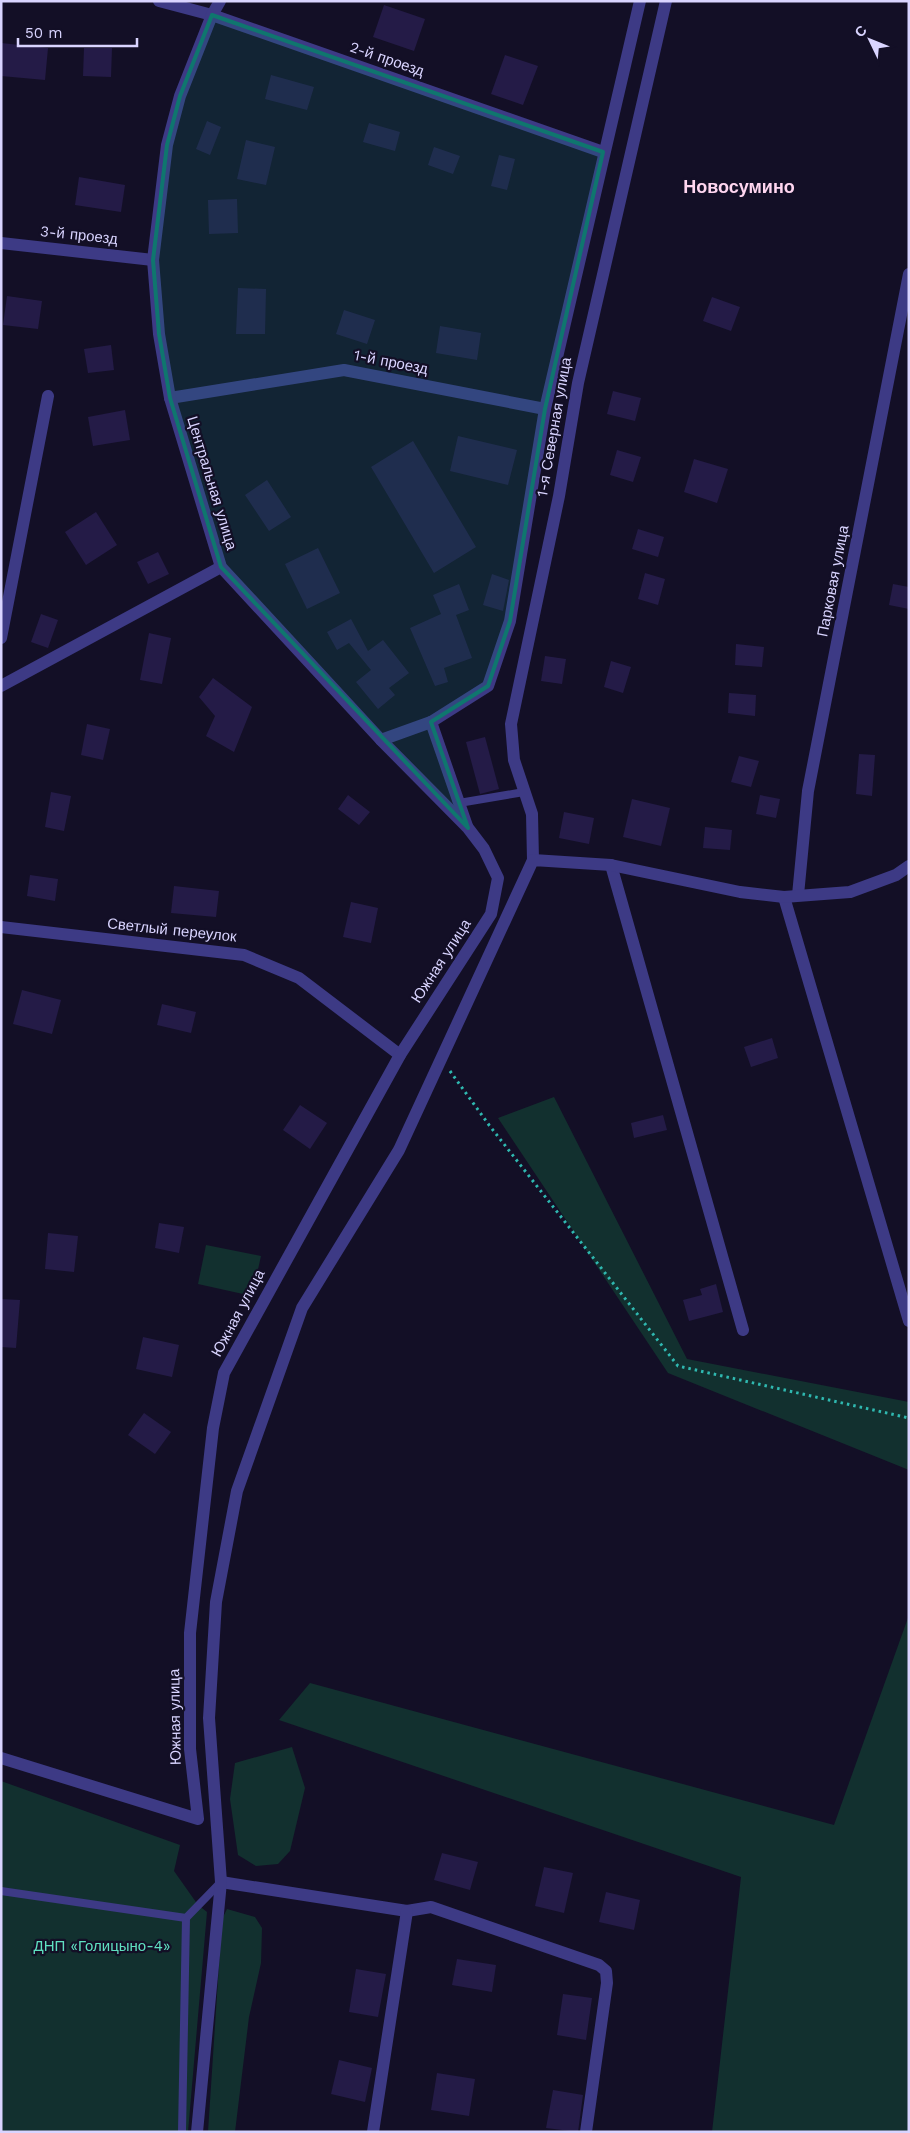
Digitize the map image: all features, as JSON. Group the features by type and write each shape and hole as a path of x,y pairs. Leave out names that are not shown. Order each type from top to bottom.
{"street":[{"name":"2-й проезд","path":"159,1 212,15 603,152"},
{"name":"Центральная улица","path":"220,1 212,15 180,96 167,145 153,260 159,334 170,398 221,567 381,740 468,828 484,850 498,878"},
{"path":"381,740 431,722 488,686 510,621 545,409 603,152 640,1"},
{"name":"1-я Северная улица","path":"533,860 532,814 514,760 511,724 558,496 578,383 666,1"},
{"name":"3-й проезд","path":"1,243 153,260"},
{"name":"Парковая улица","path":"798,895 808,791 909,274"},
{"name":"1-й проезд","path":"170,398 344,370 545,409"},
{"path":"1,638 48,396"},
{"path":"1,686 221,567"},
{"path":"431,722 468,828"},
{"path":"197,2132 221,1882 209,1718 216,1602 237,1491 302,1308 399,1150 533,860 611,865 740,892 784,897 850,892 896,875 909,866"},
{"path":"611,865 743,1330"},
{"name":"Южная улица","path":"1,1758 198,1819 190,1749 190,1633 213,1428 224,1373 400,1055 491,914 498,878"},
{"path":"784,897 909,1321"},
{"name":"Светлый переулок","path":"1,927 244,955 300,978 400,1055"},
{"path":"221,1882 407,1911 431,1907 599,1965 606,1971 607,1983 586,2132"},
{"path":"373,2132 407,1911"}],"lane":[{"path":"459,803 524,792"},
{"path":"182,2132 186,1918 221,1882"},
{"path":"1,1891 186,1918"}],"path":[{"path":"441,1058 489,1126 678,1366 909,1418"}],"highlighted area":[{"path":"212,15 603,152 545,409 510,621 488,686 431,722 468,828 221,567 170,398 159,334 153,260 167,145 180,96"}],"green space":[{"path":"554,1097 687,1359 909,1402 909,1470 668,1373 498,1118"},
{"path":"206,1245 261,1256 252,1296 198,1284"},
{"path":"909,1615 909,2132 712,2132 741,1877 279,1720 310,1683 834,1825"},
{"path":"292,1747 305,1788 290,1851 278,1864 256,1866 238,1855 230,1799 235,1763"},
{"name":"ДНП «Голицыно-4»","path":"1,1781 180,1845 174,1871 198,1905 207,1912 188,2132 1,2132"},
{"path":"227,1909 255,1917 262,1928 261,1963 249,2017 235,2132 208,2132 222,1919"}],"building":[{"path":"384,5 425,19 414,51 373,37"},
{"path":"1,43 48,48 45,80 1,76"},
{"path":"84,48 112,48 111,77 83,76"},
{"path":"505,55 538,66 523,105 491,94"},
{"path":"271,75 314,87 307,110 265,99"},
{"path":"207,121 221,127 210,155 196,149"},
{"path":"369,123 400,132 395,151 363,142"},
{"path":"246,140 275,147 266,185 237,179"},
{"path":"434,147 460,156 453,174 428,165"},
{"path":"499,155 515,159 507,190 491,186"},
{"path":"79,177 125,185 121,212 75,205"},
{"path":"237,199 238,233 209,234 208,200"},
{"path":"238,288 266,289 265,334 236,334"},
{"path":"7,296 42,301 38,329 3,325"},
{"path":"712,297 740,307 731,331 703,321"},
{"path":"344,310 375,320 367,344 336,334"},
{"path":"440,326 481,333 477,360 436,353"},
{"path":"111,345 114,370 88,373 84,349"},
{"path":"613,391 641,398 635,421 607,414"},
{"path":"125,410 130,440 93,446 88,417"},
{"path":"458,436 517,450 508,485 450,471"},
{"path":"413,441 476,547 434,573 371,467"},
{"path":"617,450 641,457 633,482 610,475"},
{"path":"694,459 728,469 717,503 684,492"},
{"path":"267,480 291,517 269,531 245,495"},
{"path":"96,512 117,545 86,565 65,532"},
{"path":"638,529 664,537 658,557 632,549"},
{"path":"318,548 340,593 307,609 285,564"},
{"path":"158,552 169,574 148,584 137,562"},
{"path":"645,573 665,579 658,605 638,599"},
{"path":"492,574 509,580 503,611 483,605"},
{"path":"459,584 469,610 456,615 472,658 444,668 448,682 435,686 410,628 441,614 433,595"},
{"path":"893,584 909,587 909,609 889,605"},
{"path":"41,614 58,620 48,648 31,642"},
{"path":"351,619 368,651 383,640 409,673 389,688 395,695 378,709 356,682 371,670 349,643 337,650 327,632"},
{"path":"149,633 171,638 162,684 140,680"},
{"path":"736,644 764,647 762,667 735,665"},
{"path":"545,656 566,659 562,684 541,681"},
{"path":"611,661 631,667 623,693 604,687"},
{"path":"213,678 252,707 234,752 206,736 215,716 199,697"},
{"path":"729,693 756,695 755,716 728,713"},
{"path":"87,724 110,729 103,760 81,755"},
{"path":"485,737 499,789 480,794 466,742"},
{"path":"859,754 875,755 872,796 856,794"},
{"path":"739,756 759,761 751,787 731,782"},
{"path":"51,792 71,796 64,831 45,827"},
{"path":"348,795 370,812 359,825 338,809"},
{"path":"760,795 780,799 776,818 756,814"},
{"path":"632,799 670,808 661,846 623,837"},
{"path":"564,812 594,818 589,844 559,838"},
{"path":"705,827 732,830 730,850 703,848"},
{"path":"30,875 58,879 55,901 27,896"},
{"path":"174,886 219,891 216,917 171,913"},
{"path":"351,902 378,908 371,943 343,937"},
{"path":"22,990 61,1000 52,1034 13,1024"},
{"path":"162,1004 196,1012 191,1033 157,1025"},
{"path":"772,1038 778,1058 751,1067 744,1047"},
{"path":"300,1105 327,1123 310,1149 283,1130"},
{"path":"663,1115 667,1130 634,1138 631,1123"},
{"path":"159,1223 184,1227 179,1253 155,1248"},
{"path":"48,1233 78,1236 74,1272 45,1269"},
{"path":"716,1284 723,1312 689,1321 683,1300 702,1295 700,1289"},
{"path":"1,1299 20,1300 16,1348 1,1347"},
{"path":"143,1337 179,1345 172,1377 136,1369"},
{"path":"144,1413 171,1432 155,1454 128,1435"},
{"path":"442,1853 478,1862 470,1890 434,1880"},
{"path":"544,1867 573,1873 564,1913 535,1906"},
{"path":"606,1892 640,1900 634,1930 599,1922"},
{"path":"457,1959 496,1965 492,1992 452,1985"},
{"path":"356,1969 386,1974 378,2017 349,2012"},
{"path":"563,1994 592,1998 586,2040 557,2035"},
{"path":"339,2060 372,2068 365,2102 331,2094"},
{"path":"437,2073 475,2079 469,2116 431,2110"},
{"path":"553,2090 583,2095 578,2132 546,2128"}],"district":[{"name":"Новосумино","path":"739,186"}]}
